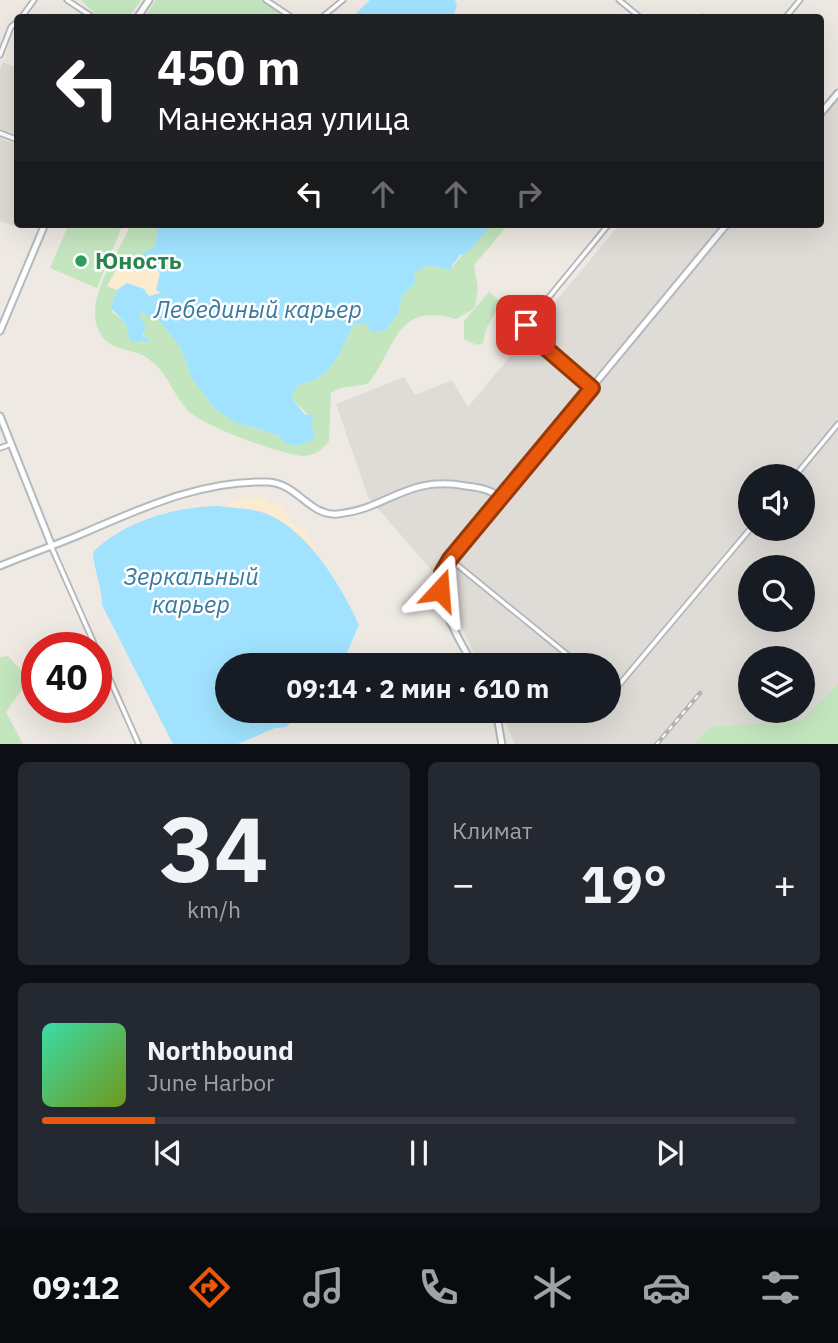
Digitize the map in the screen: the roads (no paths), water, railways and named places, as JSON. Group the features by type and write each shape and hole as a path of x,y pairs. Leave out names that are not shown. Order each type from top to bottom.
{"street":[{"path":"23,14 34,0"},
{"path":"67,0 87,14"},
{"path":"266,0 287,14"},
{"path":"326,14 343,0"},
{"path":"620,0 637,14"},
{"path":"788,14 800,0"},
{"path":"0,55 14,24"},
{"path":"824,109 838,93"},
{"path":"0,331 43,228"},
{"path":"592,388 526,331 526,325 606,228"},
{"path":"467,653 441,598 442,573 450,559 724,228"},
{"path":"0,416 89,632"},
{"path":"805,464 838,424"},
{"path":"0,448 11,444"},
{"path":"0,566 163,499 212,487 279,483 317,510 333,514 350,512 419,485 441,482 491,491 501,498"},
{"path":"621,682 740,541"},
{"path":"450,559 565,653"},
{"path":"112,684 139,744"},
{"path":"498,723 502,744"}],"water":[{"path":"370,0 455,0 457,5 454,14 355,14"},
{"name":"Лебединый карьер","path":"157,228 490,228 468,252 460,255 449,270 429,265 414,273 415,283 402,295 399,312 386,330 371,332 366,323 355,324 331,367 318,378 297,386 292,398 305,415 314,414 311,421 315,439 297,446 283,442 279,435 236,423 214,408 192,379 181,348 155,315 150,318 142,312 139,317 146,326 142,336 150,339 148,342 130,341 126,324 111,308 117,290 127,283 144,289 149,296 161,293 156,290 160,274 156,266 141,260 142,254 155,247"},
{"name":"Зеркальный карьер","path":"217,506 261,512 292,530 307,543 332,575 359,625 347,653 215,653 215,723 290,723 238,744 173,744 102,605 95,566 93,552 120,532 167,513"}],"railway":[{"path":"657,744 700,693"}],"place":[{"name":"Юность","path":"81,261"}]}
